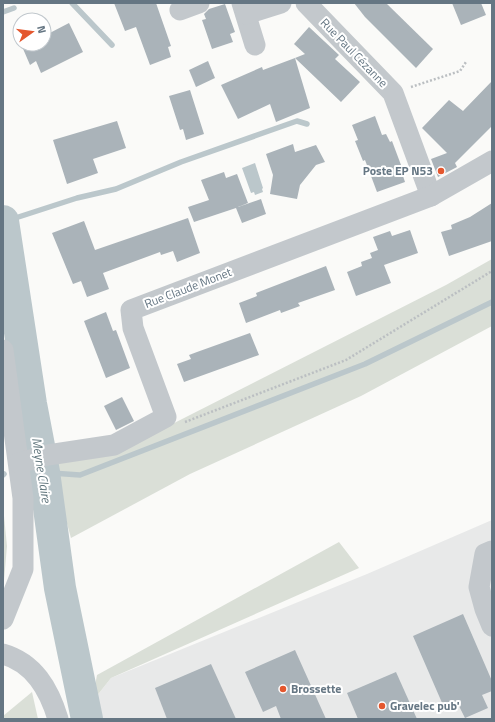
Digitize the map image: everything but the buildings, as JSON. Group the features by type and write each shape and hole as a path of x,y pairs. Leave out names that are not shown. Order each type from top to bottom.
{"street":[{"path":"180,10 199,3"},
{"path":"255,46 244,8 281,3"},
{"name":"Rue Paul Cézanne","path":"306,3 393,93 431,196"},
{"name":"Rue Claude Monet","path":"166,417 133,328 131,310 431,196 492,161"},
{"path":"3,350 33,459 23,498 23,569 3,619"},
{"path":"33,459 114,445 166,417"},
{"path":"492,551 485,554 479,587 485,609 492,626"},
{"path":"3,654 16,657 34,671 51,696 58,719"}],"path":[{"path":"393,93 460,71 466,62"},
{"path":"166,417 182,423 346,360 492,271"}],"shaded area":[{"path":"255,163 263,192 255,195 254,192 251,193 242,168"},
{"path":"492,259 492,326 361,396 190,474 71,538 50,462 123,449 446,285"},
{"path":"3,506 7,546 3,592"},
{"path":"492,520 492,719 97,719 92,702 111,678 367,574"},
{"path":"339,542 359,568 111,678 92,702 97,675"},
{"path":"32,692 38,719 3,719 3,716"}],"waterway":[{"path":"72,3 112,45"},
{"path":"3,12 14,8"},
{"path":"3,222 77,198 116,189 181,162 297,121 307,124"},
{"name":"Meyne Claire","path":"3,221 31,404 44,472 60,588 87,719"},
{"path":"37,472 80,475 365,364 492,302"}],"place":[{"name":"Poste EP N53","path":"441,171"},
{"name":"Brossette","path":"283,689"},
{"name":"Gravelec pub'","path":"382,706"}]}
